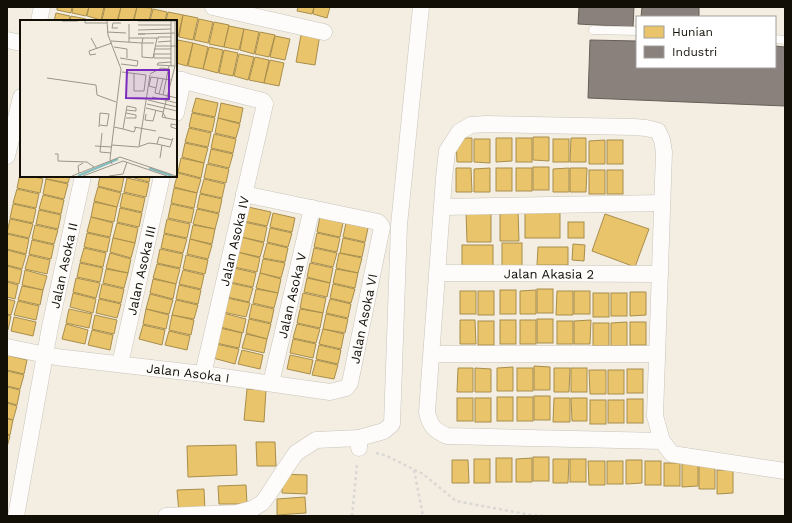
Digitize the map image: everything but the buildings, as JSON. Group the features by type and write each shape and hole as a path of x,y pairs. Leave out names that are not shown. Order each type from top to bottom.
{"street":[{"path":"39,20 42,7"},
{"path":"213,7 324,32"},
{"path":"166,516 237,513 252,509 262,503 296,453 316,440 359,443 384,431 392,424 399,225 421,7"},
{"path":"7,40 20,43"},
{"path":"177,105 180,80"},
{"name":"Jalan Asoka IV","path":"180,80 263,101 265,104 203,374"},
{"path":"7,156 20,101"},
{"path":"662,441 447,436 434,428 429,422 427,412 447,151 459,132 471,125 487,124 646,128 658,131 662,140 664,152 655,416 662,441 672,454 785,471"},
{"name":"Jalan Asoka II","path":"16,516 50,327 83,177"},
{"name":"Jalan Asoka III","path":"120,364 162,177"},
{"path":"244,194 312,208"},
{"path":"443,207 662,203"},
{"name":"Jalan Asoka VI","path":"312,208 378,222 382,227 382,233 350,383 346,388 330,392"},
{"name":"Jalan Asoka V","path":"271,383 312,208"},
{"name":"Jalan Akasia 2","path":"438,273 660,274"},
{"name":"Jalan Asoka I","path":"7,347 46,355 203,374 330,392"},
{"path":"432,354 657,354"}],"lane":[{"path":"593,30 636,31"}],"path":[{"path":"352,516 359,443 422,474 456,501 531,516 546,516"},
{"path":"414,470 423,516"}]}
